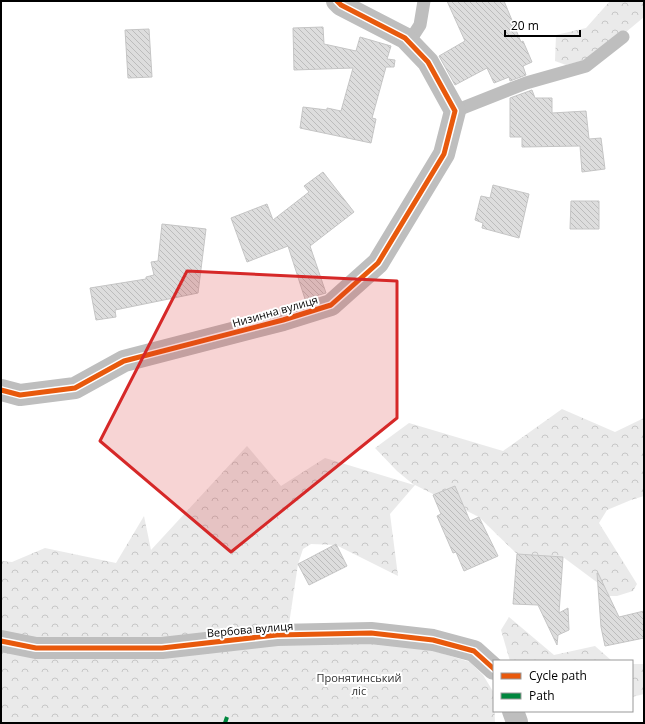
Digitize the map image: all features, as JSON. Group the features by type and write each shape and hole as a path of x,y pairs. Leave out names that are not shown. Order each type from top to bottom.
{"street":[{"path":"337,1 341,5 405,38 428,62 456,111"},
{"name":"Низинна вулиця","path":"1,390 20,395 75,388 124,361 284,320 331,305 378,263 444,154 456,111"},
{"name":"Вербова вулиця","path":"1,641 36,648 162,648 277,635 371,633 433,640 474,651 493,668"}],"lane":[{"path":"409,42 420,25 424,1"},
{"path":"456,111 526,83 586,66 623,37"}],"highlighted area":[{"path":"187,271 397,281 397,418 231,552 100,441"}],"green space":[{"path":"610,1 644,1 644,17 596,57 566,65 555,61 556,35 586,28"},
{"path":"562,409 615,432 644,418 644,496 607,510 599,523 637,584 633,591 617,596 609,596 606,589 563,557 517,554 479,517 415,485 390,514 398,576 336,545 311,544 303,549 298,564 289,624 253,644 1,636 1,561 12,562 45,548 116,563 144,516 151,550 247,446 281,486 325,458 414,485 397,471 375,448 409,423 503,451"},
{"path":"509,617 554,655 595,646 611,660 510,660 501,630"},
{"name":"Пронятинський ліс","path":"372,643 434,651 470,662 483,675 493,691 493,712 495,712 495,723 1,723 1,650"},
{"path":"633,664 644,664 644,694 633,697"}],"building":[{"path":"447,1 504,1 521,42 523,41 532,62 523,66 526,75 510,81 509,77 494,83 487,68 455,85 439,56 465,41"},
{"path":"323,27 324,44 356,51 360,37 391,46 387,59 395,60 394,67 386,67 372,118 376,119 371,143 300,128 303,107 327,110 327,108 341,111 353,68 294,70 293,28"},
{"path":"149,29 152,77 128,78 125,30"},
{"path":"532,90 535,98 552,98 552,113 586,111 589,139 601,138 605,169 582,172 580,146 522,147 522,137 510,137 510,98"},
{"path":"323,172 354,212 310,246 326,293 305,299 288,246 247,262 231,218 267,204 273,220 309,192 304,186"},
{"path":"493,185 529,194 519,238 482,228 483,223 475,220 481,196 490,198"},
{"path":"571,201 599,201 599,229 570,229"},
{"path":"162,224 206,229 198,293 115,310 116,317 96,320 90,288 146,279 146,277 154,275 151,262 158,261"},
{"path":"455,486 470,521 479,517 498,556 464,571 456,552 453,553 437,516 441,514 433,495"},
{"path":"336,544 347,566 309,585 298,564"},
{"path":"517,554 563,557 559,613 568,608 569,630 558,635 557,645 538,605 513,604"},
{"path":"597,573 619,617 644,611 644,638 605,646 601,627"}],"marked path":[{"path":"225,723 227,717"}],"cycle path":[{"path":"1,390 20,395 75,388 124,361 283,320 331,305 378,263 444,154 455,111 428,62 405,38 341,5 337,1"},
{"path":"1,641 36,648 162,648 277,635 371,633 433,640 474,651 493,668"}]}
